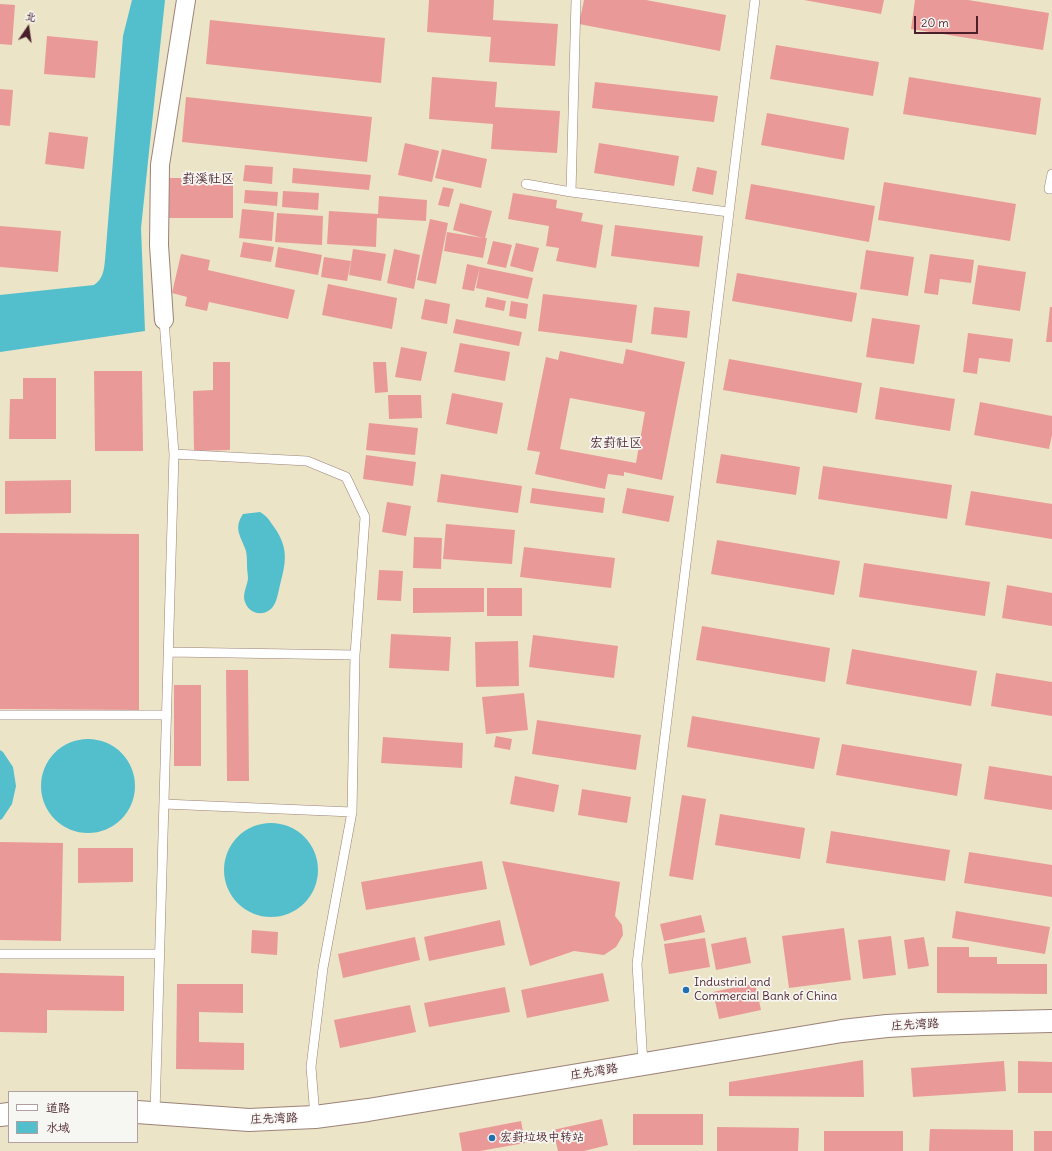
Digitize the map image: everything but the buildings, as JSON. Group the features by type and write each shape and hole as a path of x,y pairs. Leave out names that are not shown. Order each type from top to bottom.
{"street":[{"path":"164,320 159,245 160,164 186,0"},
{"name":"庄先湾路","path":"146,1113 249,1120 315,1117 368,1110 842,1031 922,1024 1052,1021"}],"lane":[{"path":"571,192 576,0"},
{"path":"643,1064 637,964 755,0"},
{"path":"1052,174 1049,189 1052,189"},
{"path":"526,184 571,192 728,212"},
{"path":"146,1113 160,954 174,454 164,320"},
{"path":"174,454 307,461 346,477 365,517 355,655 352,812 323,968 311,1067 315,1117"},
{"path":"169,652 355,655"},
{"path":"0,715 167,715"},
{"path":"164,804 352,812"},
{"path":"0,954 160,954"}],"water":[{"path":"132,0 165,0 141,228 145,331 0,352 0,295 94,285 97,283 102,274 105,260 123,36"},
{"path":"260,512 265,515 279,535 285,555 284,569 275,603 272,608 265,613 253,612 247,606 244,599 248,579 247,557 238,528 243,514"},
{"path":"88,739 106,743 121,753 131,768 135,786 131,804 121,819 106,829 88,833 70,829 55,819 45,804 41,786 45,768 55,753 70,743"},
{"path":"0,750 13,767 16,786 12,804 0,820"},
{"path":"271,823 289,827 304,837 314,852 318,870 314,888 304,903 289,913 271,917 253,913 238,903 228,888 224,870 228,852 238,837 253,827"}],"place":[{"name":"Industrial and Commercial Bank of China","path":"686,990"},
{"name":"宏葑垃圾中转站","path":"492,1138"}],"district":[{"name":"葑溪社区","path":"208,179"},
{"name":"宏葑社区","path":"616,443"}]}
